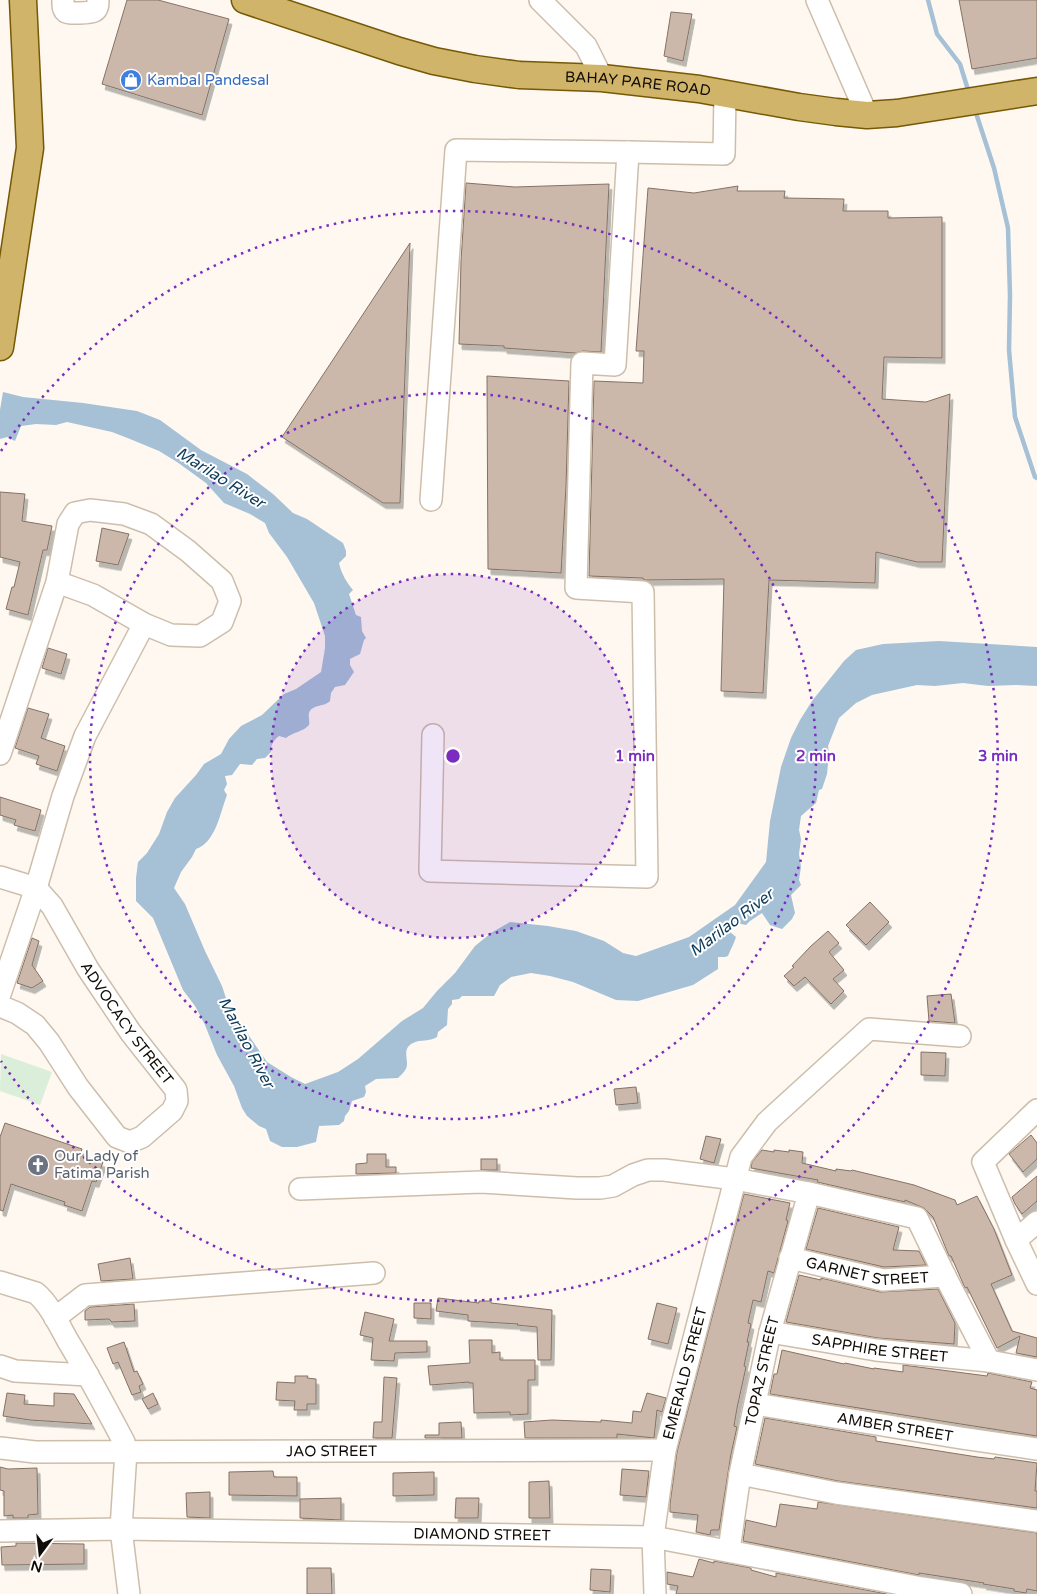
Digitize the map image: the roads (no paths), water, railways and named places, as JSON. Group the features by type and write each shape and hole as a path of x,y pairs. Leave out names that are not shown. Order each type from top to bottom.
{"main road":[{"path":"0,347 30,148 24,0"},
{"name":"BAHAY PARE ROAD","path":"245,0 398,51 434,61 519,75 602,78 699,89 799,107 867,115 897,113 1037,91"}],"street":[{"path":"63,0 66,13 71,14 94,12 97,9 98,0"},
{"path":"540,0 586,46 602,78"},
{"path":"817,0 867,115"},
{"path":"431,500 456,150 724,154 725,94"},
{"path":"433,735 430,871 647,877 643,592 576,588 582,363 616,364 628,152"},
{"path":"0,754 57,582 68,524 75,513 90,510 124,514 151,524 188,551 222,581 230,600 222,622 200,636 171,635 144,624 93,595 57,582"},
{"path":"0,994 36,888 63,796 85,736 144,624"},
{"path":"0,877 36,888"},
{"name":"ADVOCACY STREET","path":"0,1006 17,1013 35,1025 49,1042 78,1087 117,1137 130,1142 142,1137 172,1111 177,1101 176,1090 131,1033 88,969 52,906 36,888"},
{"name":"EMERALD STREET","path":"655,1594 653,1537 665,1450 741,1157 767,1122 869,1029 960,1036"},
{"path":"1037,1110 983,1162 1037,1284"},
{"path":"300,1188 481,1182 600,1188 613,1186 648,1170 664,1170 808,1193 917,1218 989,1361"},
{"name":"TOPAZ STREET","path":"729,1550 740,1474 770,1332 808,1193"},
{"path":"1016,1240 1037,1222"},
{"name":"GARNET STREET","path":"790,1258 883,1280 945,1276"},
{"path":"55,1318 85,1295 374,1273"},
{"path":"0,1282 36,1293 55,1318 124,1442 126,1451 121,1529 129,1594"},
{"name":"SAPPHIRE STREET","path":"770,1332 876,1350 989,1361 1037,1370"},
{"path":"0,1366 15,1371 88,1375"},
{"name":"AMBER STREET","path":"755,1404 1037,1449"},
{"name":"JAO STREET","path":"0,1448 35,1452 665,1450"},
{"path":"740,1474 836,1493 1037,1521"},
{"name":"DIAMOND STREET","path":"0,1531 121,1529 653,1537 729,1550 922,1591 961,1594"}],"water":[{"name":"Marilao River","path":"3,392 23,397 137,411 160,420 201,450 247,474 273,494 293,513 307,519 343,543 346,556 339,563 344,578 353,590 349,594 356,615 361,617 362,631 366,638 360,654 350,659 350,665 354,672 345,685 335,687 328,703 311,710 307,727 286,738 279,736 271,747 271,752 265,758 257,759 252,765 240,764 232,775 225,776 227,784 224,790 227,795 213,834 203,845 196,849 181,872 174,888 185,904 222,986 229,1007 267,1062 305,1084 338,1072 358,1059 402,1021 423,1008 455,973 475,946 491,933 510,922 576,931 604,941 623,953 636,956 689,937 735,905 766,862 770,821 781,767 791,738 812,701 844,661 856,650 883,644 939,641 1037,647 1037,686 988,686 963,683 935,686 917,685 872,695 856,703 839,718 828,746 827,774 822,789 819,790 816,803 801,816 799,854 801,867 799,880 801,885 791,895 795,913 782,929 770,925 762,913 746,925 736,923 730,927 729,931 736,937 728,956 718,957 718,969 693,985 638,1001 616,1000 573,982 531,973 511,977 500,985 494,996 462,996 459,999 452,1000 452,1004 448,1009 447,1025 438,1032 437,1037 416,1042 408,1047 406,1052 406,1068 398,1078 376,1079 365,1086 366,1092 364,1097 352,1101 344,1121 339,1125 319,1126 316,1142 297,1147 282,1147 270,1141 266,1129 247,1116 242,1108 234,1086 217,1055 205,1025 195,1006 183,990 153,918 136,901 136,878 138,862 147,853 159,834 167,812 175,798 204,764 221,754 229,739 241,726 262,715 284,694 296,689 321,672 325,636 314,603 287,557 269,533 265,523 250,514 224,503 206,483 159,451 112,432 67,422 56,425 36,424 21,426 15,441 7,437 0,439 0,410"}],"waterway":[{"path":"928,0 937,34 960,64 969,93"},
{"path":"975,110 994,168 1008,228 1009,350 1015,417 1035,477 1037,478"}],"place":[{"name":"Kambal Pandesal","path":"131,80"},
{"name":"Our Lady of Fatima Parish","path":"38,1165"}]}
